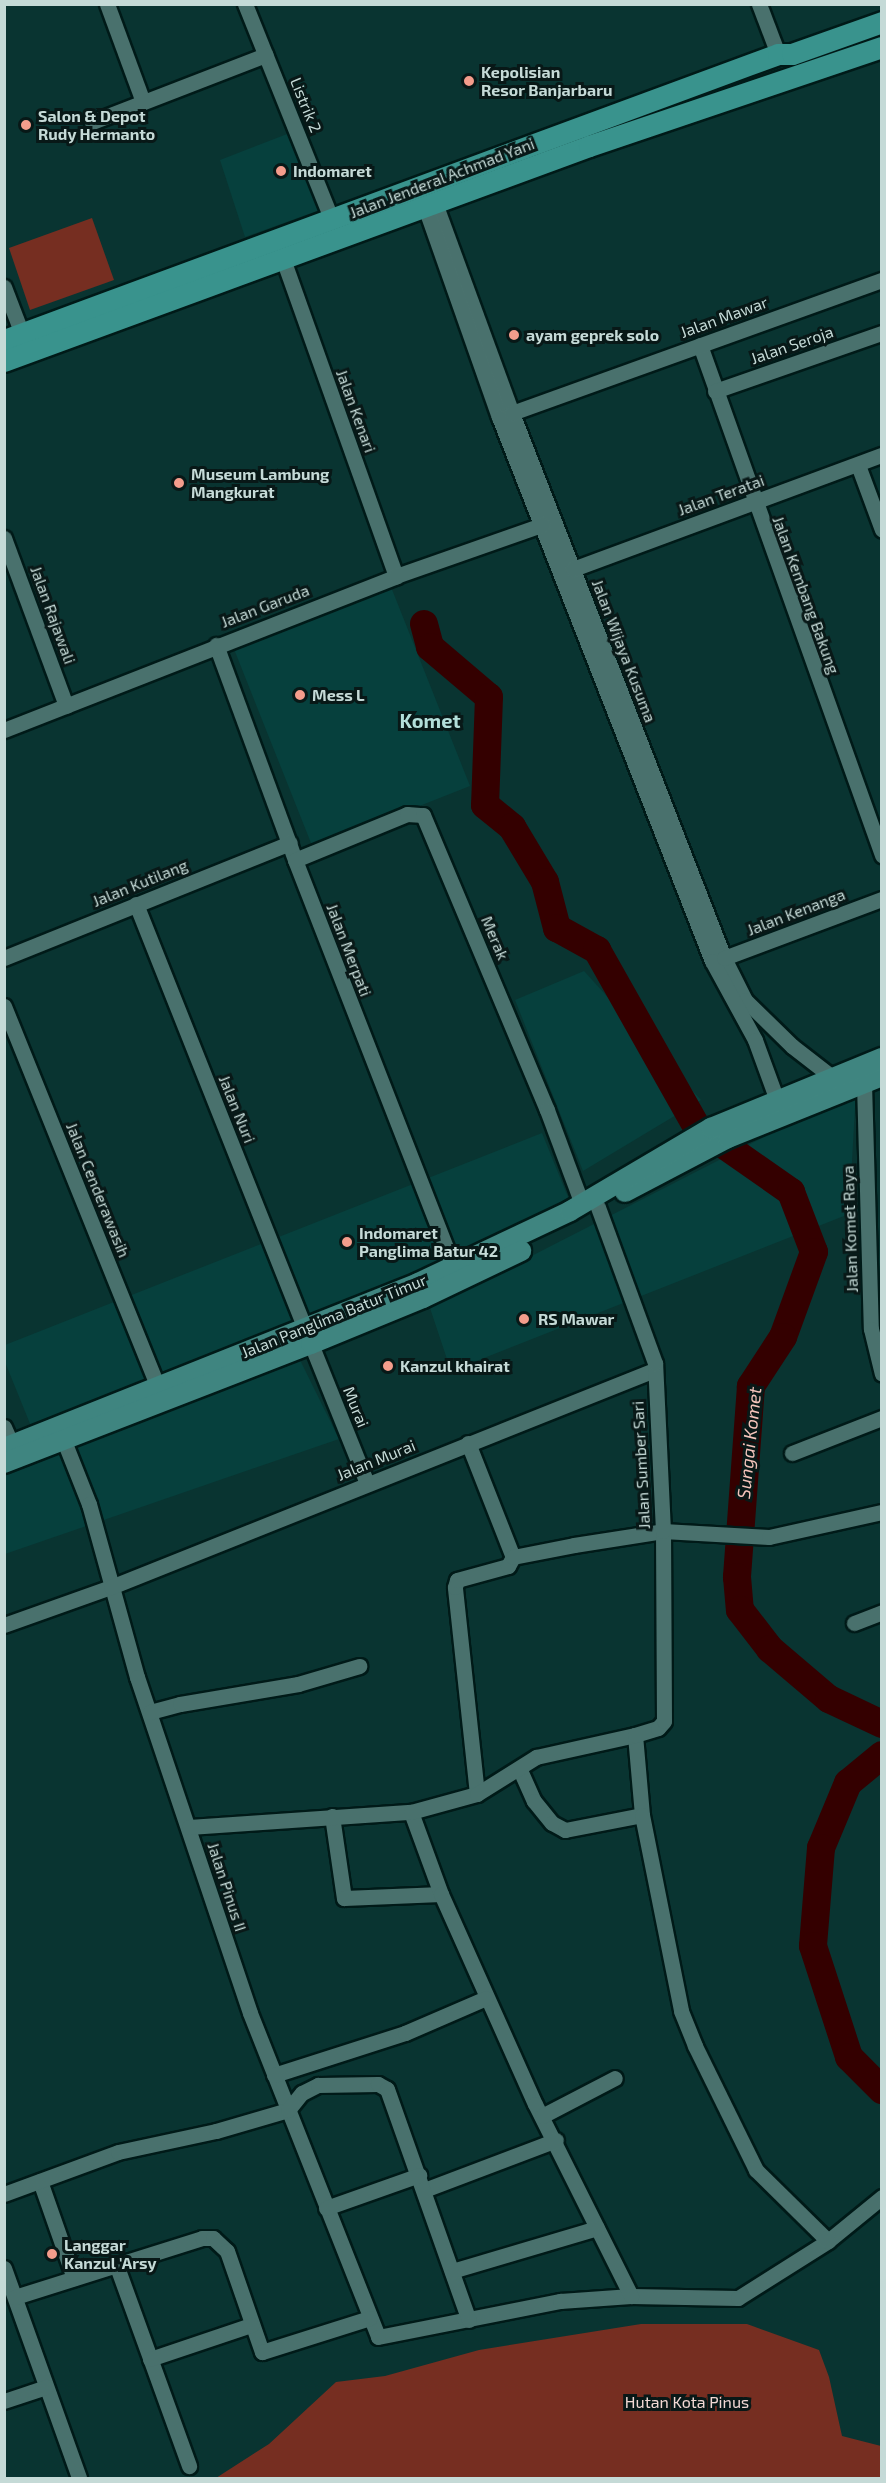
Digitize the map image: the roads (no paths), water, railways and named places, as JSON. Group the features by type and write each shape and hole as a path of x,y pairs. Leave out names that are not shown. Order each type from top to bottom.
{"highway":[{"name":"Jalan Jenderal Achmad Yani","path":"4,360 77,325 172,290 332,220 583,125 882,22"},
{"name":"Jalan Jenderal Achmad Yani","path":"172,290 283,259 590,146 882,47"},
{"path":"785,54 801,75"},
{"path":"583,125 590,146"},
{"name":"Jalan Jenderal Achmad Yani","path":"13,337 77,325"}],"main road":[{"name":"Jalan Panglima Batur Timur","path":"6,1446 64,1441 208,1376 495,1264 711,1128 882,1058"},
{"name":"Jalan Panglima Batur Timur","path":"308,1336 590,1206 728,1138 873,1080"},
{"name":"Jalan Panglima Batur Timur","path":"6,1446 158,1387 208,1376"}],"street":[{"path":"107,4 143,102"},
{"name":"Listrik 2","path":"245,4 332,220"},
{"path":"759,4 785,54"},
{"path":"92,122 266,55"},
{"name":"Jalan Wijaya Kusuma","path":"430,205 542,525 724,958 745,1000 792,1047 832,1077"},
{"name":"Jalan Kenari","path":"283,259 396,576"},
{"name":"Jalan Mawar","path":"512,412 882,280"},
{"path":"4,287 13,337"},
{"name":"Jalan Wijaya Kusuma","path":"467,310 512,412 573,569 712,961 755,1040 777,1100"},
{"name":"Jalan Seroja","path":"715,391 882,333"},
{"name":"Jalan Kembang Bakung","path":"699,345 753,503 882,855"},
{"name":"Jalan Teratai","path":"573,569 882,455"},
{"path":"858,465 882,530"},
{"name":"Jalan Garuda","path":"4,730 396,576 542,525"},
{"name":"Jalan Rajawali","path":"4,538 66,706"},
{"name":"Jalan Merpati","path":"216,645 295,860 454,1267"},
{"name":"Merak","path":"295,860 406,814 423,815 547,1110 590,1206"},
{"name":"Jalan Kutilang","path":"4,958 290,843"},
{"name":"Jalan Kenanga","path":"724,958 882,899"},
{"name":"Jalan Nuri","path":"136,904 308,1336"},
{"name":"Jalan Cenderawasih","path":"4,1006 158,1387"},
{"name":"Jalan Komet Raya","path":"873,1080 876,1299 870,1329 882,1374"},
{"name":"Jalan Sumber Sari","path":"590,1206 654,1354 663,1532 661,1667 665,1717 658,1728 635,1735"},
{"name":"Murai","path":"308,1336 367,1483"},
{"name":"Jalan Murai","path":"4,1624 111,1587 654,1370"},
{"path":"792,1453 882,1418"},
{"name":"Jalan Pinus II","path":"64,1441 89,1504 111,1587 150,1713 250,2013 377,2336 469,2320"},
{"path":"468,1443 513,1557"},
{"path":"513,1557 663,1532 769,1537 882,1512"},
{"path":"477,1794 455,1585 457,1580 508,1566 513,1557"},
{"path":"854,1623 882,1612"},
{"path":"150,1713 180,1704 298,1684 359,1666"},
{"path":"189,1827 411,1812 477,1794 520,1770 536,1757 635,1735 642,1815 681,2011 695,2046 756,2170 828,2241"},
{"path":"520,1770 534,1801 552,1823 565,1830 642,1815"},
{"path":"411,1812 441,1894 486,1998 631,2296"},
{"path":"332,1816 344,1898 441,1894"},
{"path":"274,2075 405,2033 486,1998"},
{"path":"542,2116 615,2078"},
{"path":"4,2194 118,2152 216,2131 288,2110 302,2093 318,2085 384,2086 419,2175 469,2320 560,2301 631,2296 738,2298 828,2241 882,2198"},
{"path":"424,2190 556,2140"},
{"path":"326,2208 419,2175"},
{"path":"40,2181 74,2278"},
{"path":"452,2271 597,2228"},
{"path":"10,2289 74,2278 116,2264 213,2238 227,2251 262,2352 370,2318"},
{"path":"116,2264 189,2466"},
{"path":"4,2268 79,2478"},
{"path":"150,2359 251,2325"},
{"path":"4,2401 46,2387"}],"waterway":[{"name":"Sungai Komet","path":"424,624 430,647 489,697 485,805 512,827 545,882 557,928 597,950 696,1126"},
{"name":"Sungai Komet","path":"724,1145 791,1192 814,1252 783,1337 751,1386 737,1577 740,1610 770,1649 829,1699 882,1724"},
{"name":"Sungai Komet","path":"882,1755 848,1783 821,1848 813,1946 849,2057 882,2090"}],"place":[{"name":"Kepolisian Resor Banjarbaru","path":"469,81"},
{"name":"Salon & Depot Rudy Hermanto","path":"26,125"},
{"name":"Indomaret","path":"281,171"},
{"name":"ayam geprek solo","path":"514,335"},
{"name":"Museum Lambung Mangkurat","path":"179,483"},
{"name":"Mess L","path":"300,695"},
{"name":"Indomaret Panglima Batur 42","path":"347,1242"},
{"name":"RS Mawar","path":"524,1319"},
{"name":"Kanzul khairat","path":"388,1366"},
{"name":"Langgar Kanzul 'Arsy","path":"52,2254"}],"district":[{"name":"Komet","path":"430,720"}],"park label":[{"name":"Hutan Kota Pinus","path":"687,2402"}]}
